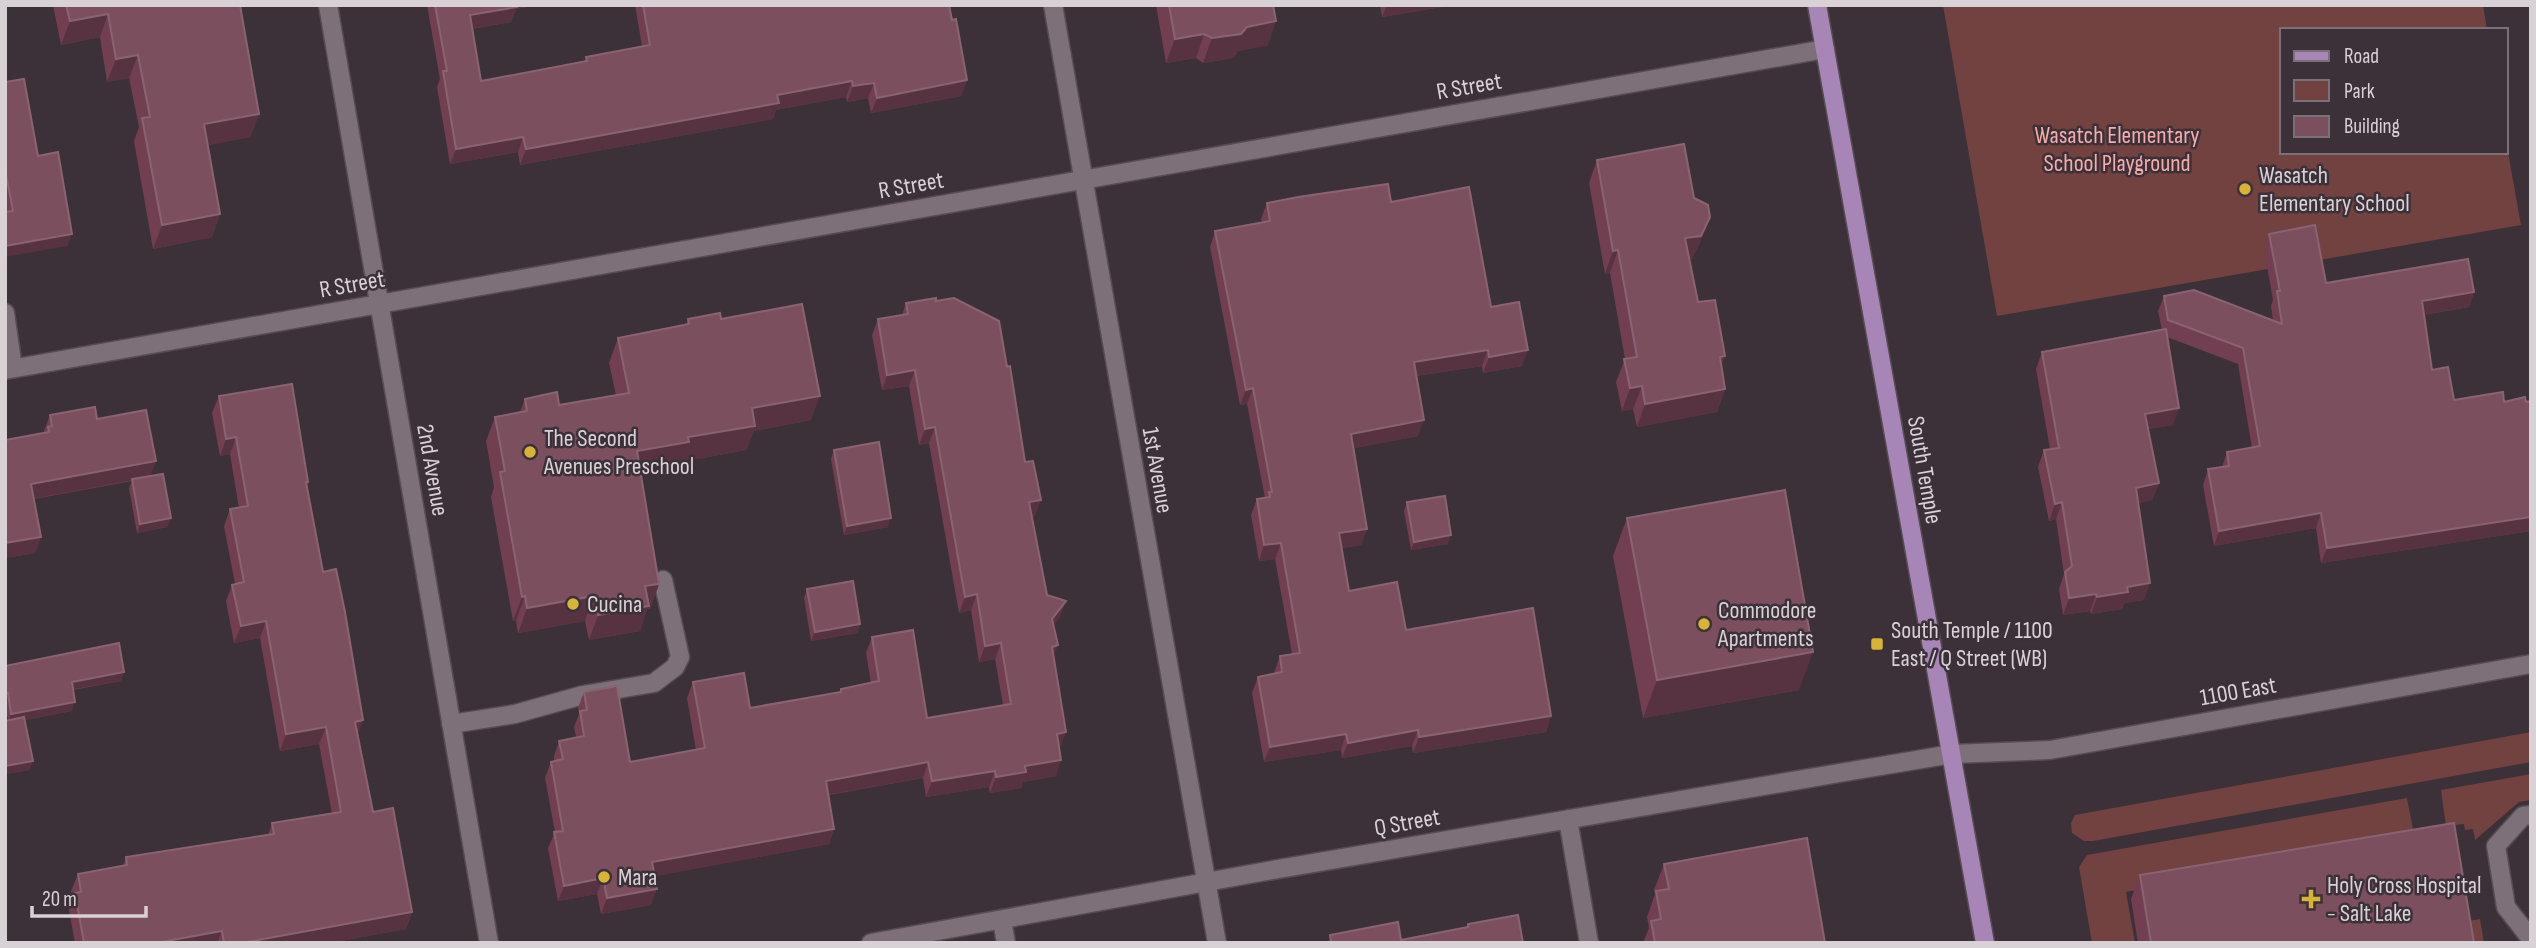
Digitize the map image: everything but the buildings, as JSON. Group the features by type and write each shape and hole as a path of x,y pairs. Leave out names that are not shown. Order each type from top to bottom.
{"main road":[{"name":"South Temple","path":"1817,5 1985,943"}],"street":[{"name":"2nd Avenue","path":"328,5 489,943"},
{"name":"1st Avenue","path":"1053,5 1217,943"},
{"name":"R Street","path":"9,369 1825,49"},
{"path":"5,313 9,369"},
{"path":"451,724 515,714 583,695 654,683 675,667 680,657 663,580"},
{"name":"1100 East","path":"1952,754 2050,750 2531,664"},
{"name":"Q Street","path":"871,943 1206,882 1952,754"},
{"path":"2530,941 2506,907 2496,846 2523,816 2531,815"},
{"path":"1568,819 1589,943"},
{"path":"1002,920 1006,943"}],"green space":[{"name":"Wasatch Elementary School Playground","path":"1943,5 2483,5 2487,28 2280,28 2280,154 2508,152 2521,225 1997,316"},
{"path":"2531,732 2531,762 2093,841 2084,841 2072,833 2071,823 2075,815"},
{"path":"2531,774 2531,800 2519,802 2475,840 2473,829 2465,830 2464,824 2446,826 2441,790"},
{"path":"2407,798 2415,840 2126,892 2135,943 2092,943 2079,867 2087,855"},
{"path":"2480,919 2484,943 2468,943 2464,922"}],"place":[{"name":"Wasatch Elementary School","path":"2245,189"},
{"name":"The Second Avenues Preschool","path":"530,452"},
{"name":"Cucina","path":"573,604"},
{"name":"Commodore Apartments","path":"1704,624"},
{"name":"South Temple / 1100 East / Q Street (WB)","path":"1877,644"},
{"name":"Mara","path":"604,877"},
{"name":"Holy Cross Hospital - Salt Lake","path":"2311,899"}]}
